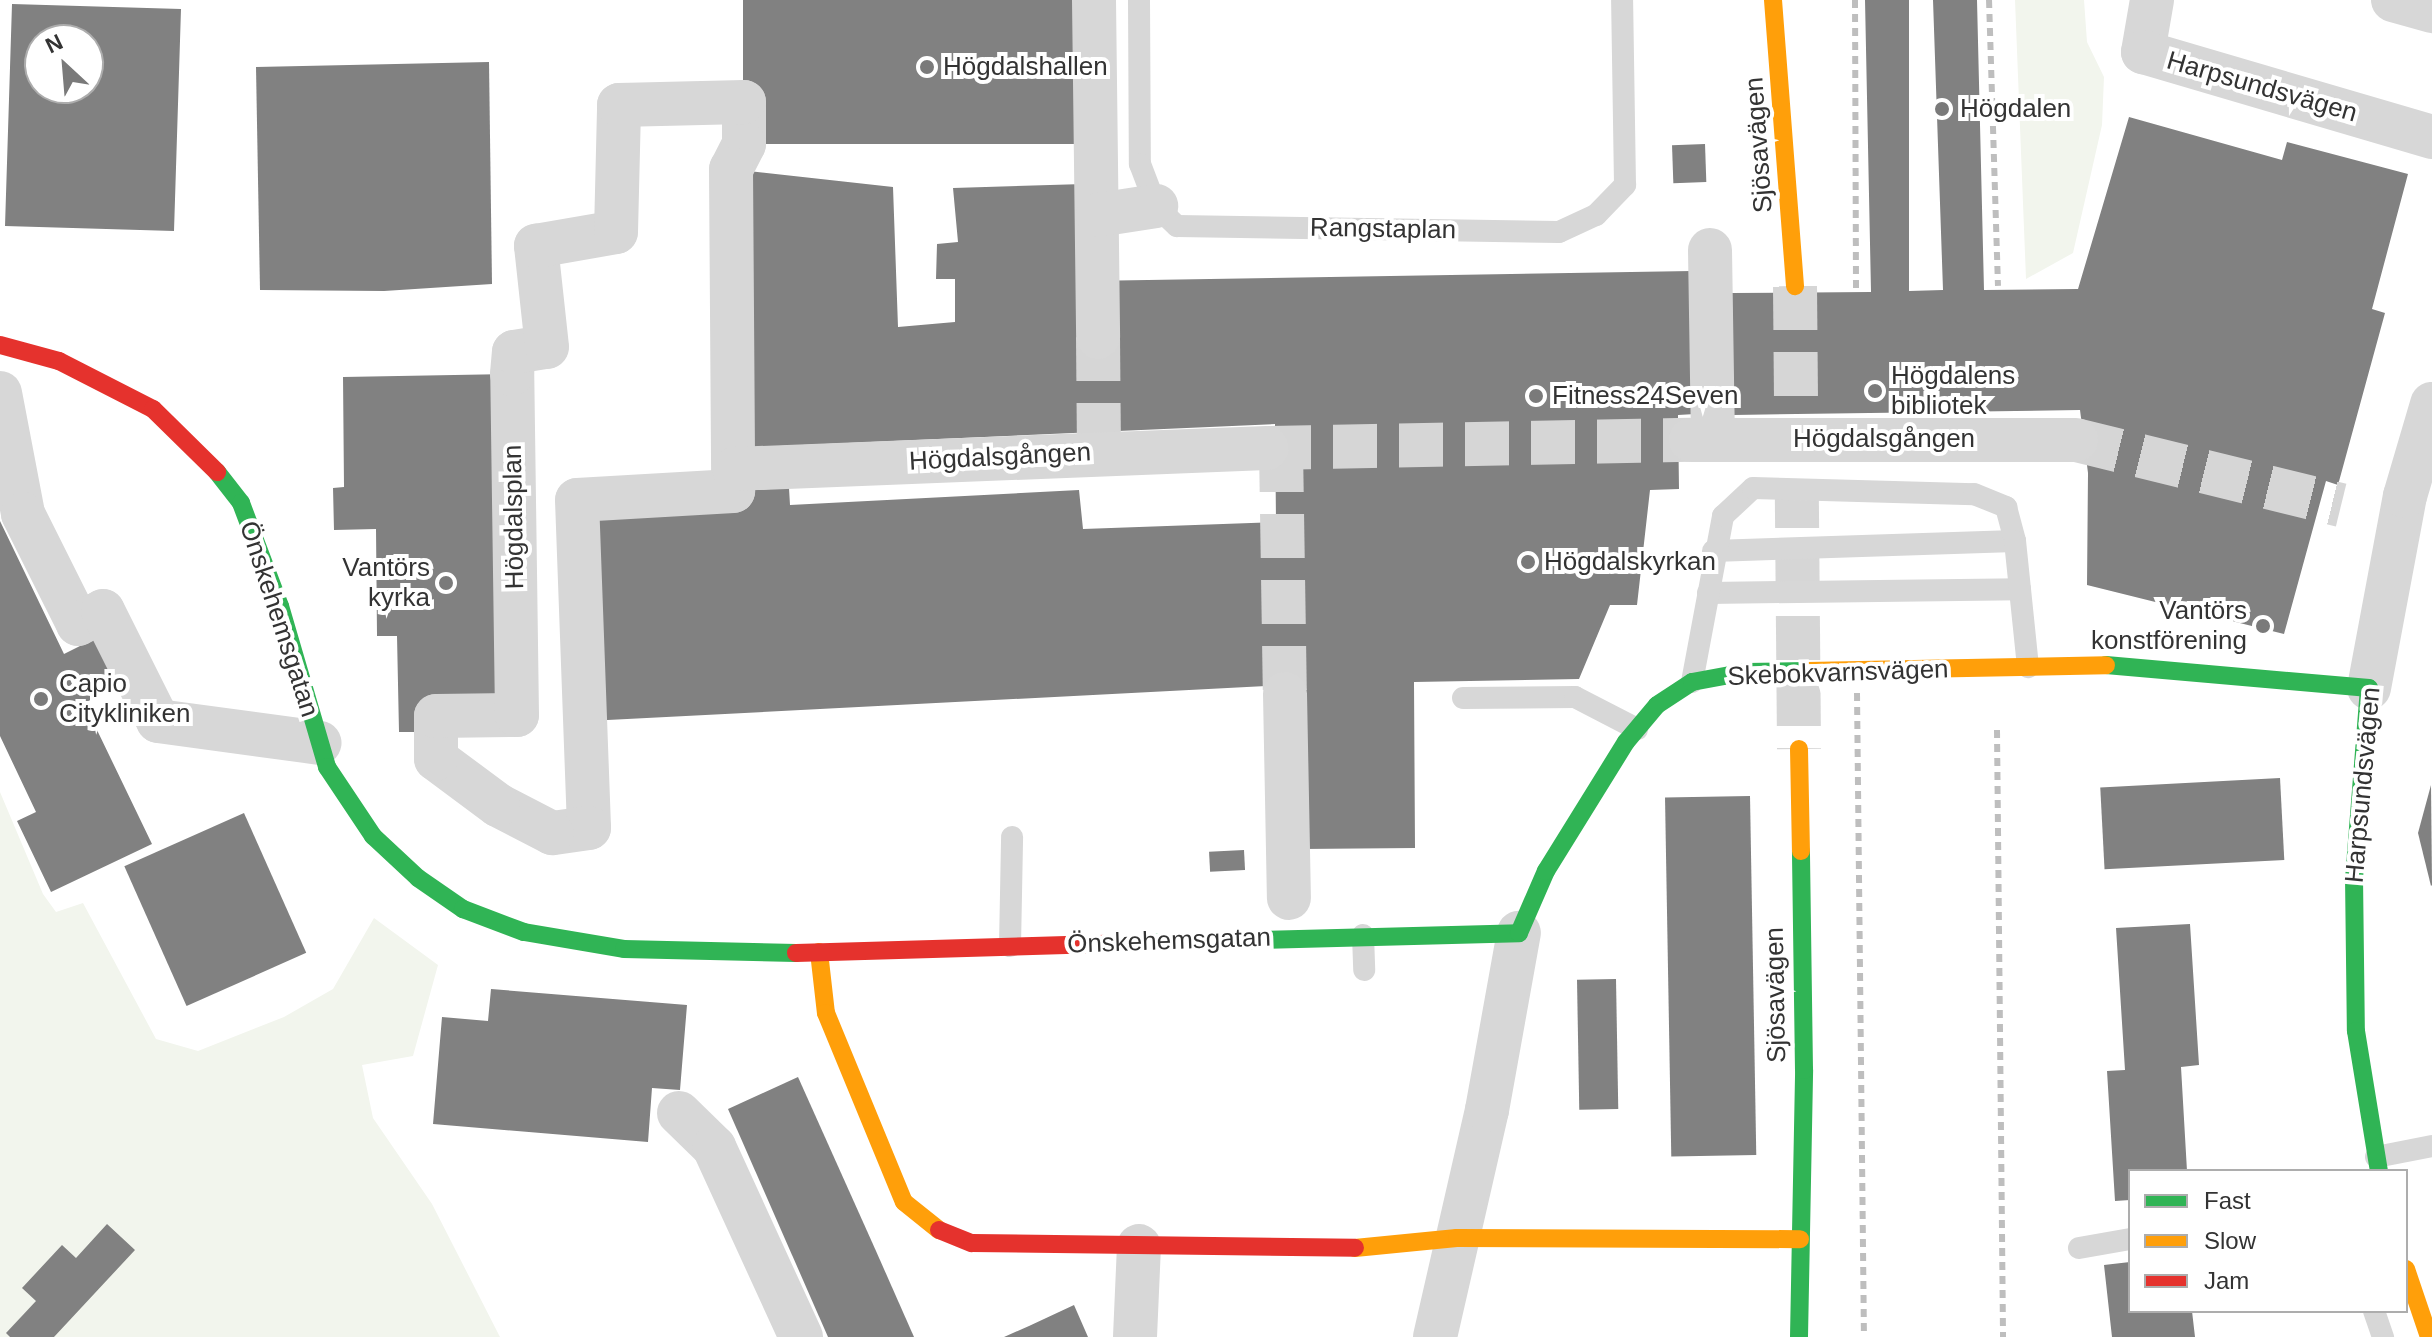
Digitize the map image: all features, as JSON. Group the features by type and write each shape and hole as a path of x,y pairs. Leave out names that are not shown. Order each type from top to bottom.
{"street":[{"path":"1094,0 1098,337"},
{"name":"Sjösavägen","path":"1773,0 1795,286"},
{"name":"Harpsundsvägen","path":"2152,0 2143,52 2432,137"},
{"path":"2393,0 2432,11"},
{"name":"Högdalsplan","path":"744,102 744,144 731,169 734,469 733,491 577,500 589,828 552,833 498,805 436,759 436,716 517,715 514,352 547,347 536,246 616,232 619,105 744,102"},
{"path":"1098,215 1156,206"},
{"name":"Högdalsgången","path":"1710,250 1702,439 2076,440"},
{"name":"Önskehemsgatan","path":"0,345 59,361 109,382 153,409 201,451 241,503 263,553 320,743 346,801 373,836 418,878 463,909 524,932 624,949 819,952 1519,933"},
{"name":"Önskehemsgatan","path":"0,393 23,514 78,624 103,611 158,721 320,743"},
{"name":"Harpsundsvägen","path":"2378,1164 2356,1031 2354,892 2369,688 2405,496 2432,404"},
{"name":"Högdalsgången","path":"734,469 1267,448"},
{"name":"Skebokvarnsvägen","path":"1435,1337 1502,1041 1519,933 1546,871 1637,729 1657,705 1692,682 1746,672 2115,665 2369,688"},
{"name":"Önskehemsgatan","path":"1285,694 1289,898"},
{"name":"Sjösavägen","path":"1799,749 1804,1070 1799,1337"},
{"path":"819,952 826,1013 904,1202 928,1226 972,1243 1392,1248 1457,1238 1800,1239"},
{"path":"679,1113 714,1147 801,1337"},
{"path":"1135,1337 1139,1246"},
{"path":"2408,1275 2429,1337"}],"lane":[{"path":"1139,0 1140,164 1156,206"},
{"name":"Rangstaplan","path":"1156,206 1177,226 1559,232 1596,215 1625,185 1622,0"},
{"path":"1692,682 1713,551 1723,516 1753,488 1974,494 2006,507 2015,541 2028,667"},
{"path":"1713,551 2015,541"},
{"path":"1708,593 2020,589"},
{"path":"1463,698 1575,697 1637,729"},
{"path":"1010,946 1012,837"},
{"path":"1363,935 1364,970"},
{"path":"2378,1164 2432,1146"},
{"path":"2079,1248 2128,1239"},
{"path":"2408,1272 2432,1268"},
{"path":"2375,1313 2383,1337"}],"shaded area":[{"path":"2015,0 2084,0 2087,42 2104,77 2102,125 2073,253 2026,279"},
{"path":"0,792 43,894 56,912 83,903 156,1039 198,1051 284,1017 333,989 374,918 438,965 413,1056 362,1065 373,1118 432,1204 500,1337 0,1337"}],"building":[{"name":"Högdalshallen","path":"743,0 1109,0 1109,144 743,144"},
{"path":"1865,0 1909,0 1909,291 1943,290 1933,0 1977,0 1984,290 2078,289 2129,117 2282,160 2287,142 2408,174 2372,309 2385,313 2338,485 2326,481 2284,634 2087,585 2088,473 2080,410 1733,415 1732,293 1871,292"},
{"path":"12,4 181,9 174,231 5,226"},
{"path":"489,62 492,284 384,291 260,290 256,67"},
{"path":"1705,144 1706,182 1673,183 1672,145"},
{"path":"731,169 893,187 898,327 955,322 955,279 936,279 937,244 958,242 953,188 1084,184 1086,281 1692,271 1695,414 1678,415 1679,489 1650,490 1637,605 1610,605 1579,679 1414,682 1415,848 1301,849 1266,686 588,721 577,500 789,488 790,505 1079,490 1083,529 1276,522 1275,424 734,448"},
{"name":"Vantörs kyrka","path":"512,374 517,715 436,732 399,732 397,636 377,636 376,529 334,530 333,488 344,487 343,377"},
{"path":"0,521 64,654 100,636 123,685 84,703 152,844 51,892 17,821 36,812 0,736"},
{"path":"2280,778 2284,860 2105,869 2100,787"},
{"path":"2431,785 2432,885 2431,886 2418,833"},
{"path":"1750,796 1756,1155 1671,1156 1665,797"},
{"path":"244,813 306,953 187,1006 124,866"},
{"path":"1244,850 1245,870 1210,872 1209,852"},
{"path":"2190,924 2199,1065 2181,1067 2187,1169 2128,1169 2128,1200 2115,1201 2107,1071 2125,1070 2116,928"},
{"path":"1616,979 1618,1109 1579,1110 1577,980"},
{"path":"491,989 687,1005 680,1090 652,1088 648,1142 433,1124 442,1017 488,1021"},
{"path":"798,1077 914,1337 828,1337 728,1109"},
{"path":"107,1224 135,1250 54,1337 10,1337 6,1333 36,1301 22,1288 62,1245 76,1258"},
{"path":"2128,1262 2128,1313 2192,1313 2195,1337 2112,1337 2104,1265"},
{"path":"1074,1305 1088,1337 1004,1337 1029,1326"}],"tunnel":[{"path":"1795,286 1799,749"},
{"path":"1098,337 1099,453"},
{"path":"1267,448 1691,440"},
{"path":"2076,440 2341,505"},
{"path":"1281,448 1285,694"}],"railway":[{"path":"1855,0 1856,292"},
{"path":"1989,0 1998,286"},
{"path":"1857,693 1864,1337"},
{"path":"1997,730 2003,1337"}],"traffic: fast":[{"path":"217,472 241,503 280,606 327,767 373,836 418,878 463,909 524,932 624,949 796,953"},
{"path":"2106,665 2369,688 2354,877 2356,1031 2379,1169"},
{"path":"1108,944 1519,933 1546,871 1626,742 1657,705 1692,682 1746,672 1807,671"},
{"path":"1799,1337 1804,1070 1801,851"}],"traffic: slow":[{"path":"1773,0 1795,286"},
{"path":"1807,671 2106,665"},
{"path":"1799,749 1801,851"},
{"path":"819,952 826,1013 904,1202 939,1230"},
{"path":"1355,1248 1457,1238 1800,1239"},
{"path":"2408,1275 2429,1337"}],"traffic: jam":[{"path":"0,345 59,361 153,409 217,472"},
{"path":"796,953 1108,944"},
{"path":"939,1230 972,1243 1355,1248"}],"place":[{"name":"Högdalshallen","path":"927,67"},
{"name":"Högdalen","path":"1942,109"},
{"name":"Högdalens bibliotek","path":"1875,391"},
{"name":"Fitness24Seven","path":"1536,396"},
{"name":"Högdalskyrkan","path":"1528,562"},
{"name":"Vantörs kyrka","path":"446,583"},
{"name":"Vantörs konstförening","path":"2263,626"},
{"name":"Capio Citykliniken","path":"41,699"}]}
